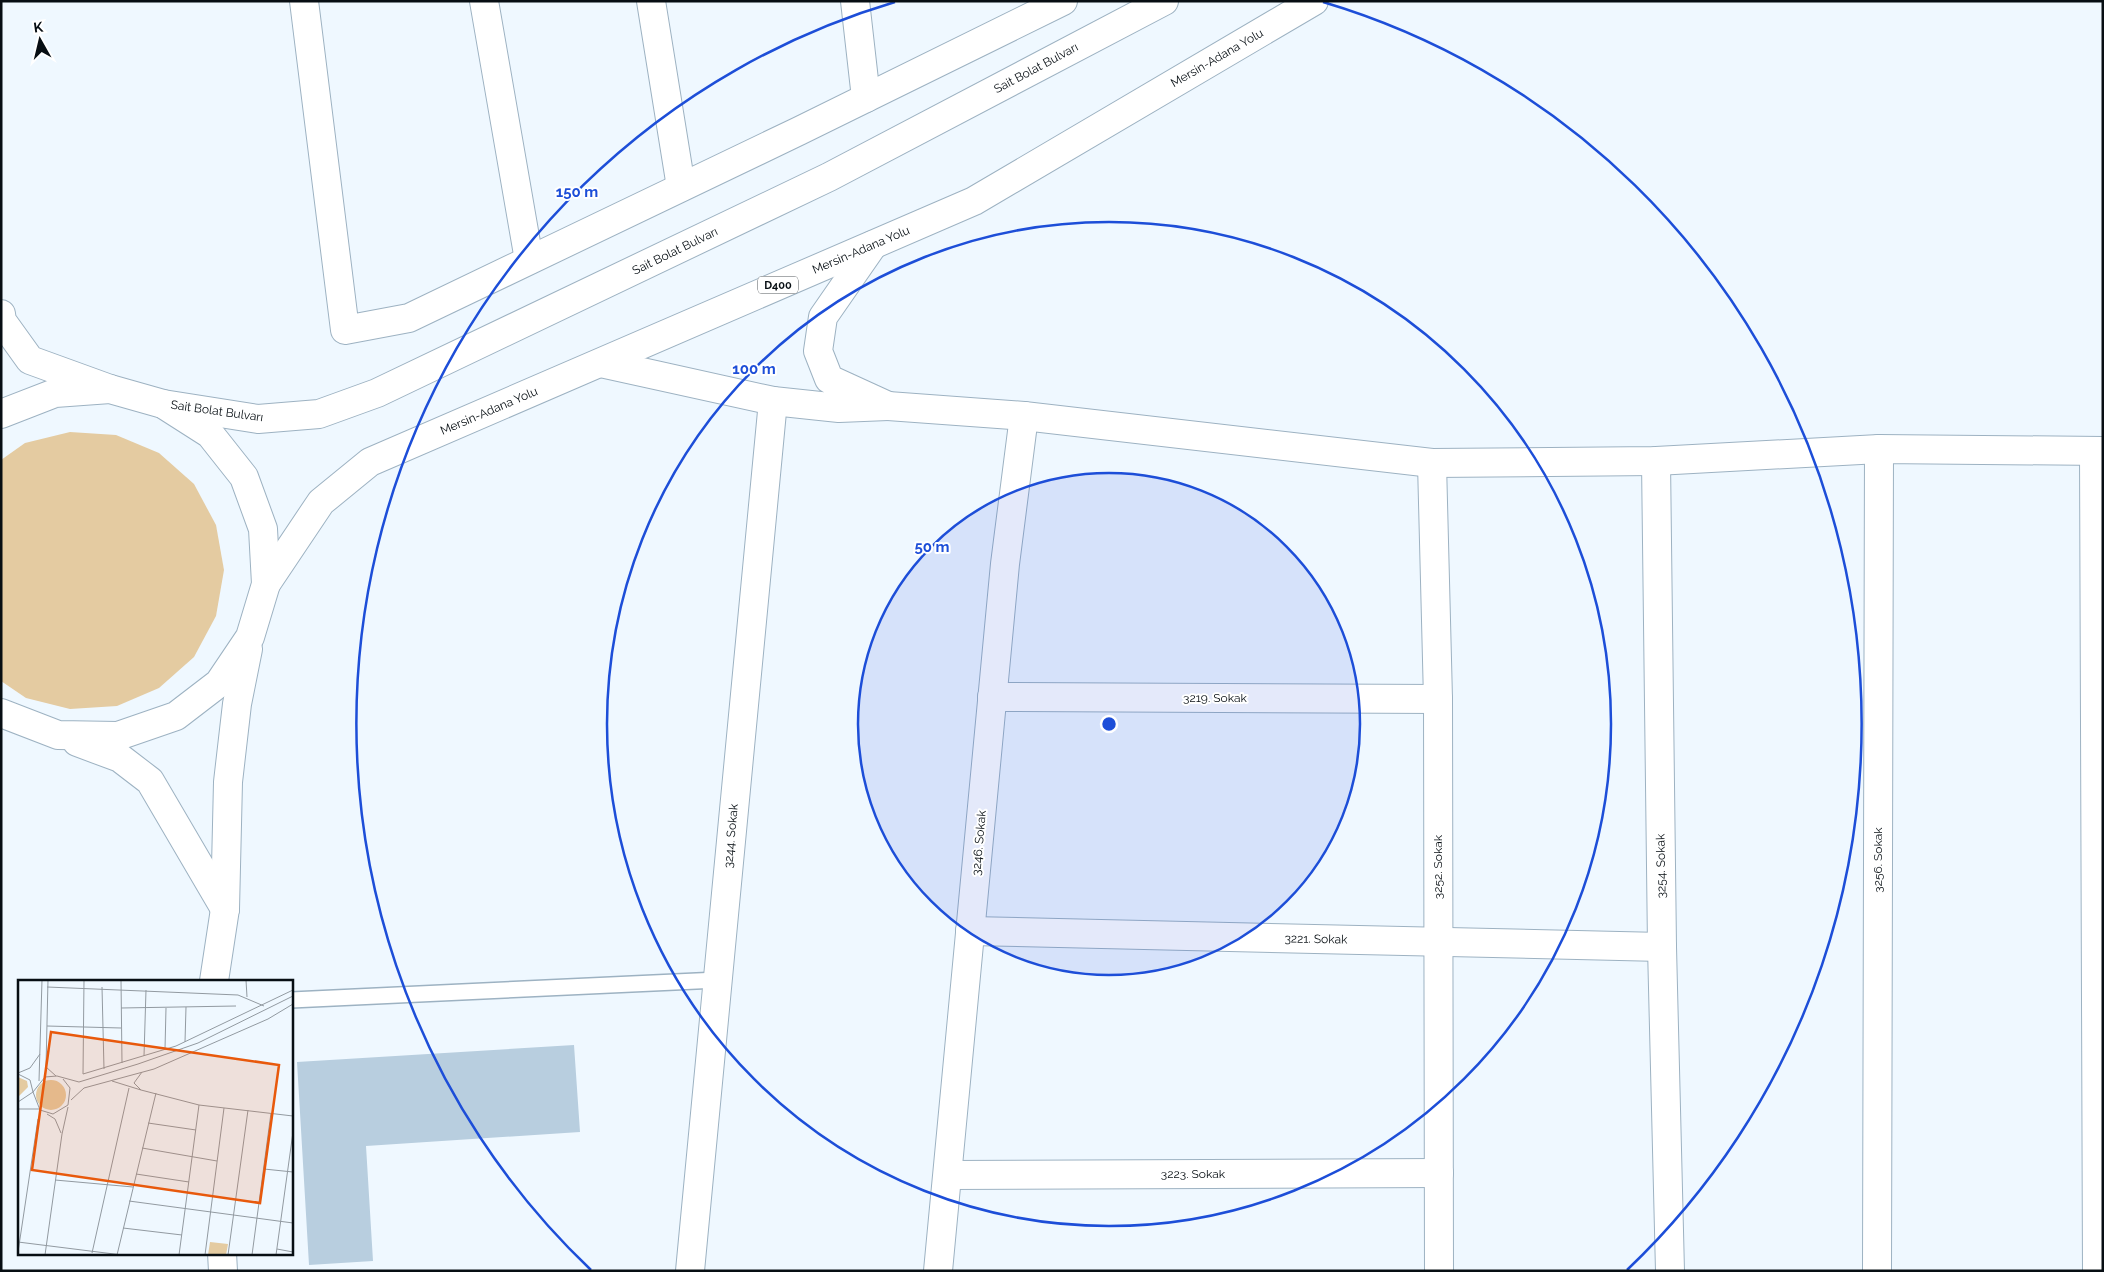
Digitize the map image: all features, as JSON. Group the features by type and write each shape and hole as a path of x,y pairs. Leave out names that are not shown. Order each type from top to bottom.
{"main road":[{"path":"304,1 346,330 409,318 866,98 1053,4"},
{"path":"484,1 529,260"},
{"path":"651,1 681,187"},
{"path":"855,1 866,98"},
{"name":"Sait Bolat Bulvarı","path":"164,404 258,419 319,414 377,393 829,177 1164,1"},
{"name":"Mersin-Adana Yolu","path":"266,584 294,539 321,502 370,462 974,200 1314,1"},
{"path":"872,244 823,317 818,351 829,379 888,406"},
{"path":"1,314 2,321 30,360 110,389 164,404 210,434 244,477 263,529 266,584 250,637 237,704 228,782 225,908 214,980"},
{"path":"601,363 772,401 840,408 888,406 1024,416 1432,463 1656,461 1879,449 2098,451 2099,967 2097,1271"},
{"path":"1,414 55,393 110,389"},
{"name":"3244. Sokak","path":"690,1271 772,401"},
{"name":"3246. Sokak","path":"938,1271 1005,564 1024,416"},
{"name":"3256. Sokak","path":"1877,1271 1879,449"},
{"name":"3254. Sokak","path":"1656,461 1662,947 1670,1271"},
{"name":"3252. Sokak","path":"1432,463 1438,699 1440,1271"},
{"path":"58,735 118,736 176,716 219,683 250,637"},
{"name":"3219. Sokak","path":"992,697 1438,699"},
{"path":"1,714 120,758 150,781 225,908"},
{"name":"3221. Sokak","path":"970,931 1662,947"},
{"name":"3223. Sokak","path":"948,1175 1439,1172"},
{"path":"222,1254 223,1271"}],"lane":[{"path":"292,1000 718,980"}],"shaded area":[{"path":"70,432 116,435 159,453 194,484 216,525 224,570 216,616 194,657 159,688 117,706 70,709 26,698 1,681 1,460 25,443"}],"building":[{"path":"574,1045 580,1132 366,1146 373,1261 309,1265 297,1062"}]}
